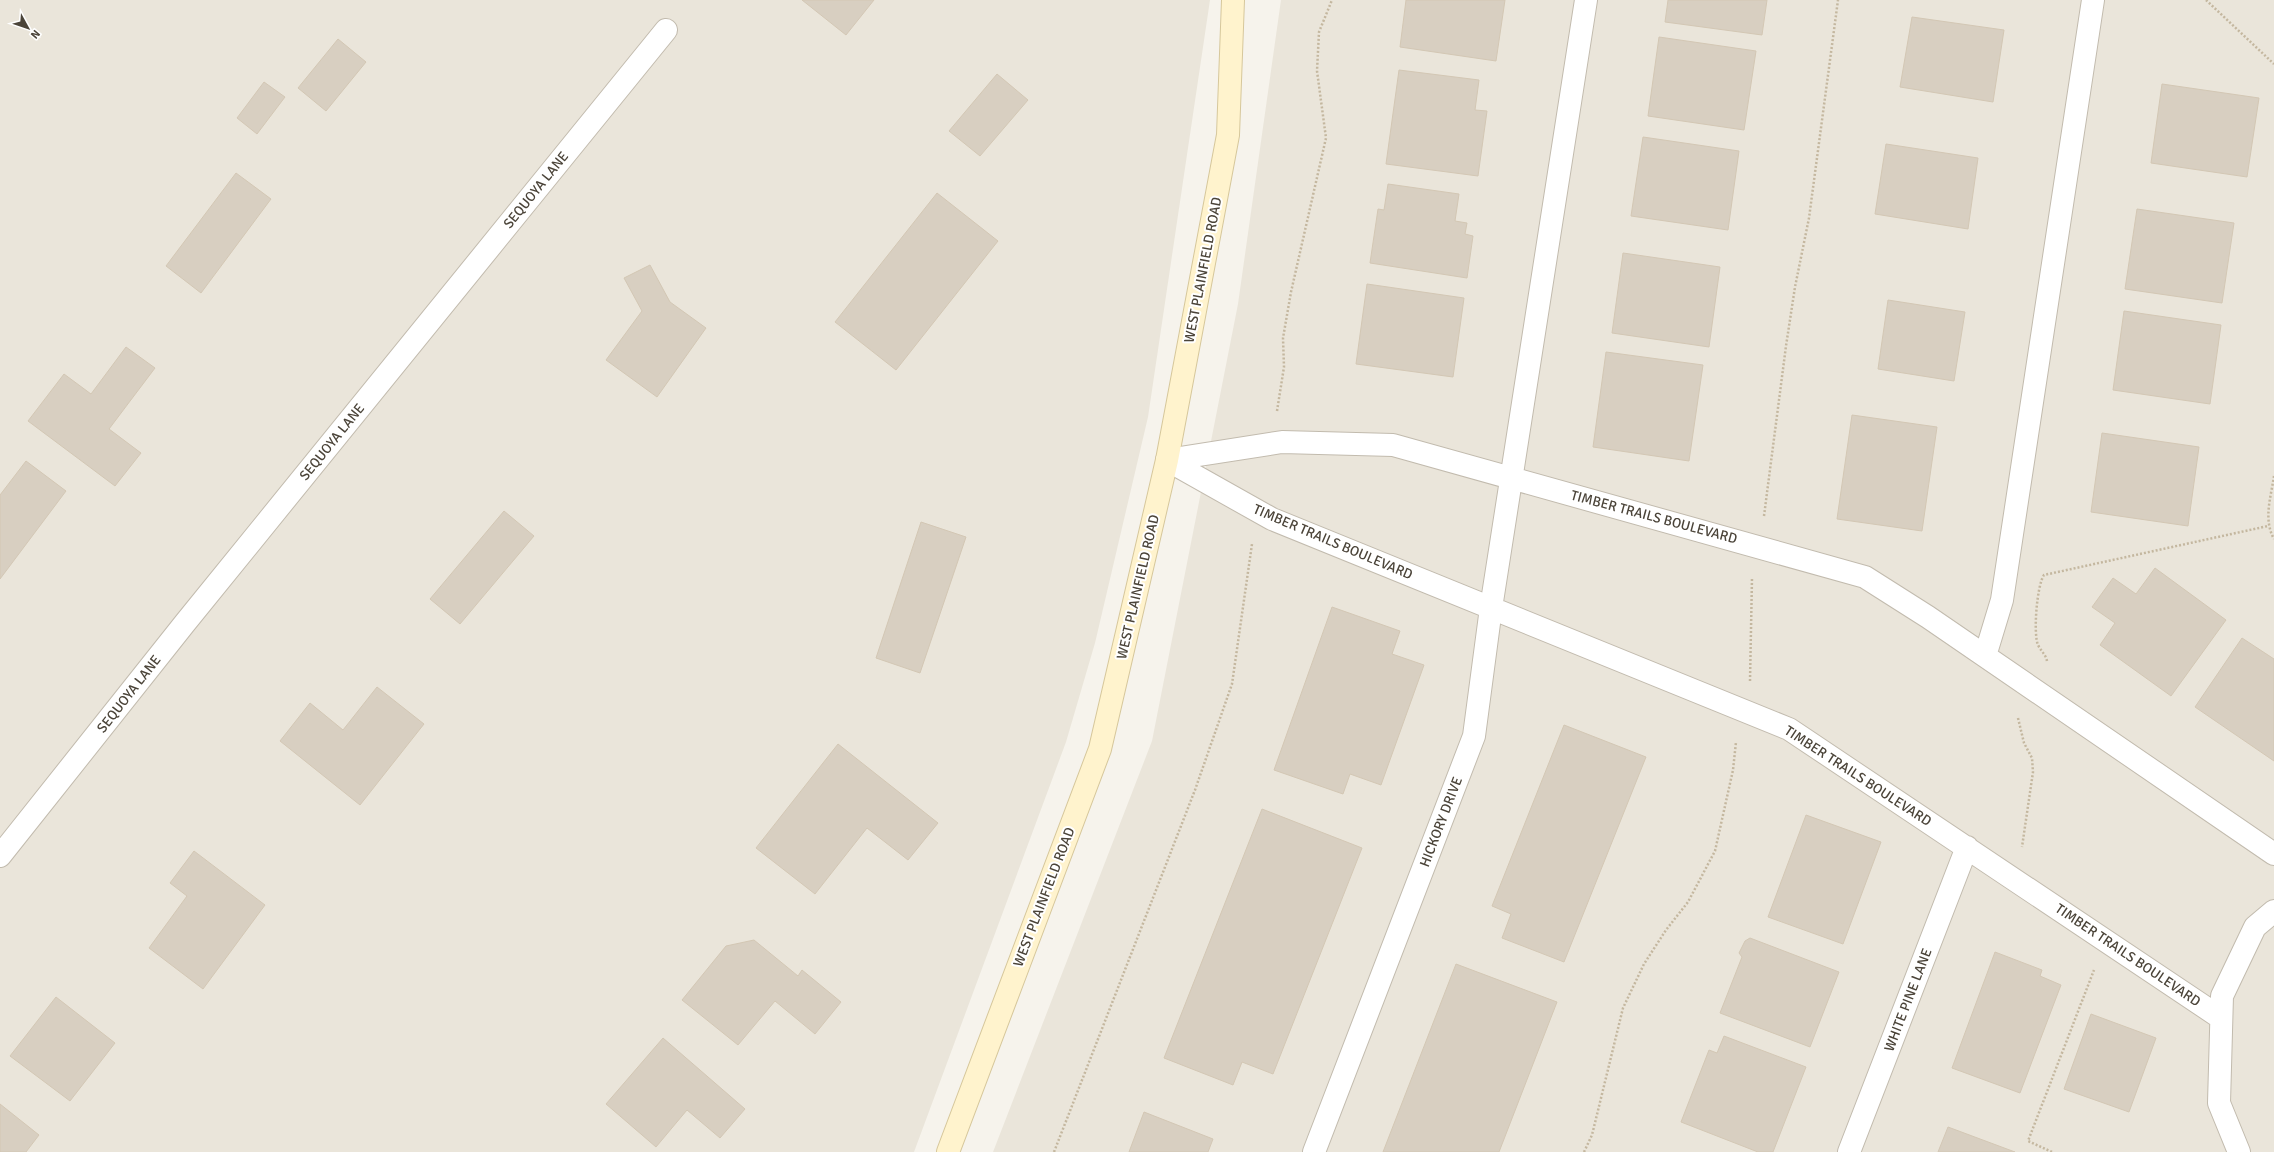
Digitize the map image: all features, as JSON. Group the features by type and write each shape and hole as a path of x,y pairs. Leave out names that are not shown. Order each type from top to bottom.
{"main road":[{"name":"WEST PLAINFIELD ROAD","path":"948,1152 1100,749 1167,460 1228,135 1234,0"}],"street":[{"name":"HICKORY DRIVE","path":"1314,1152 1474,736 1491,608 1586,0"},
{"path":"1985,656 2002,600 2093,0"},
{"name":"SEQUOYA LANE","path":"0,856 185,623 666,30"},
{"name":"TIMBER TRAILS BOULEVARD","path":"1167,460 1282,442 1393,445 1865,577 1985,656 2274,854"},
{"name":"TIMBER TRAILS BOULEVARD","path":"1167,460 1272,519 1789,729 2221,1018"},
{"name":"WHITE PINE LANE","path":"1849,1152 1967,847"},
{"path":"2239,1152 2219,1103 2222,996 2256,927 2274,911"}],"path":[{"path":"1269,445 1284,367 1283,338 1291,292 1326,138 1317,71 1319,32 1332,0"},
{"path":"1584,1152 1594,1129 1623,1008 1644,964 1666,930 1688,902 1715,851 1733,770 1740,709 1751,678 1752,573 1762,526 1795,287 1809,218 1838,0"},
{"path":"2206,0 2274,64"},
{"path":"2274,476 2268,526 2274,539"},
{"path":"1054,1152 1195,790 1232,684 1257,511"},
{"path":"2042,666 2048,660 2038,645 2036,635 2039,589 2044,575 2268,526"},
{"path":"2017,712 2024,743 2032,758 2033,772 2022,848 2028,853"},
{"path":"2052,1152 2028,1142 2096,963"}],"shaded area":[{"path":"0,0 1210,0 1148,417 1095,643 1066,742 914,1152 0,1152"},
{"path":"1281,0 2274,0 2274,1152 993,1152 1152,741 1238,304"}],"building":[{"path":"802,0 874,0 846,35"},
{"path":"1406,0 1505,0 1496,61 1400,47"},
{"path":"1668,0 1767,0 1762,35 1665,22"},
{"path":"1912,17 2004,30 1993,102 1900,87"},
{"path":"1659,37 1756,51 1744,130 1648,116"},
{"path":"338,39 366,62 326,111 298,88"},
{"path":"1399,70 1479,80 1475,110 1487,111 1478,176 1386,164"},
{"path":"997,74 1028,100 980,156 949,131"},
{"path":"264,82 285,97 257,134 237,118"},
{"path":"2162,84 2259,98 2247,177 2151,163"},
{"path":"1643,137 1739,151 1728,230 1631,216"},
{"path":"1886,144 1978,158 1968,229 1875,214"},
{"path":"236,173 271,199 201,293 166,266"},
{"path":"1388,184 1459,194 1455,221 1467,223 1465,234 1473,236 1467,278 1370,263 1378,209 1384,210"},
{"path":"937,193 998,241 896,370 835,322"},
{"path":"2137,209 2234,223 2222,303 2125,289"},
{"path":"1623,253 1720,267 1709,347 1612,333"},
{"path":"650,265 670,302 706,328 657,397 606,360 642,311 624,278"},
{"path":"1367,284 1464,298 1453,377 1356,364"},
{"path":"1888,300 1965,312 1954,381 1878,369"},
{"path":"2124,311 2221,325 2210,404 2113,390"},
{"path":"126,347 155,368 109,429 141,453 115,486 28,421 64,374 91,394"},
{"path":"1606,352 1703,365 1689,461 1593,447"},
{"path":"1852,415 1937,427 1922,531 1837,519"},
{"path":"2102,433 2199,447 2188,526 2091,512"},
{"path":"26,461 66,491 0,579 0,495"},
{"path":"504,511 534,536 460,624 430,599"},
{"path":"921,522 966,537 920,673 876,658"},
{"path":"2155,568 2226,620 2171,696 2100,645 2115,623 2092,607 2113,578 2136,594"},
{"path":"1332,607 1400,631 1392,654 1424,665 1381,785 1350,774 1343,794 1274,770"},
{"path":"2242,638 2274,659 2274,761 2195,707"},
{"path":"377,687 424,724 360,805 280,741 310,703 343,730"},
{"path":"1564,725 1646,757 1564,962 1502,938 1511,914 1492,906"},
{"path":"838,744 938,823 908,860 867,828 815,894 756,848"},
{"path":"1262,809 1362,848 1273,1074 1242,1062 1233,1085 1164,1058"},
{"path":"1806,815 1881,842 1843,944 1768,917"},
{"path":"194,851 265,905 203,989 149,948 187,896 170,883"},
{"path":"1750,938 1839,972 1810,1047 1720,1013 1742,957 1739,953 1745,941"},
{"path":"754,940 798,976 802,970 841,1002 815,1034 775,1001 738,1045 682,1000 726,946"},
{"path":"1995,952 2042,970 2040,976 2061,985 2020,1093 1952,1068"},
{"path":"1456,964 1557,1002 1499,1152 1383,1152"},
{"path":"56,997 115,1043 70,1101 10,1056"},
{"path":"2091,1014 2156,1038 2129,1112 2064,1089"},
{"path":"1724,1036 1806,1067 1773,1152 1758,1152 1681,1122 1709,1050 1717,1053"},
{"path":"663,1038 745,1109 720,1138 687,1110 656,1147 606,1104"},
{"path":"0,1104 39,1135 26,1152 0,1152"},
{"path":"1144,1112 1213,1139 1208,1152 1129,1152"},
{"path":"1948,1127 2015,1152 1938,1152"}]}
